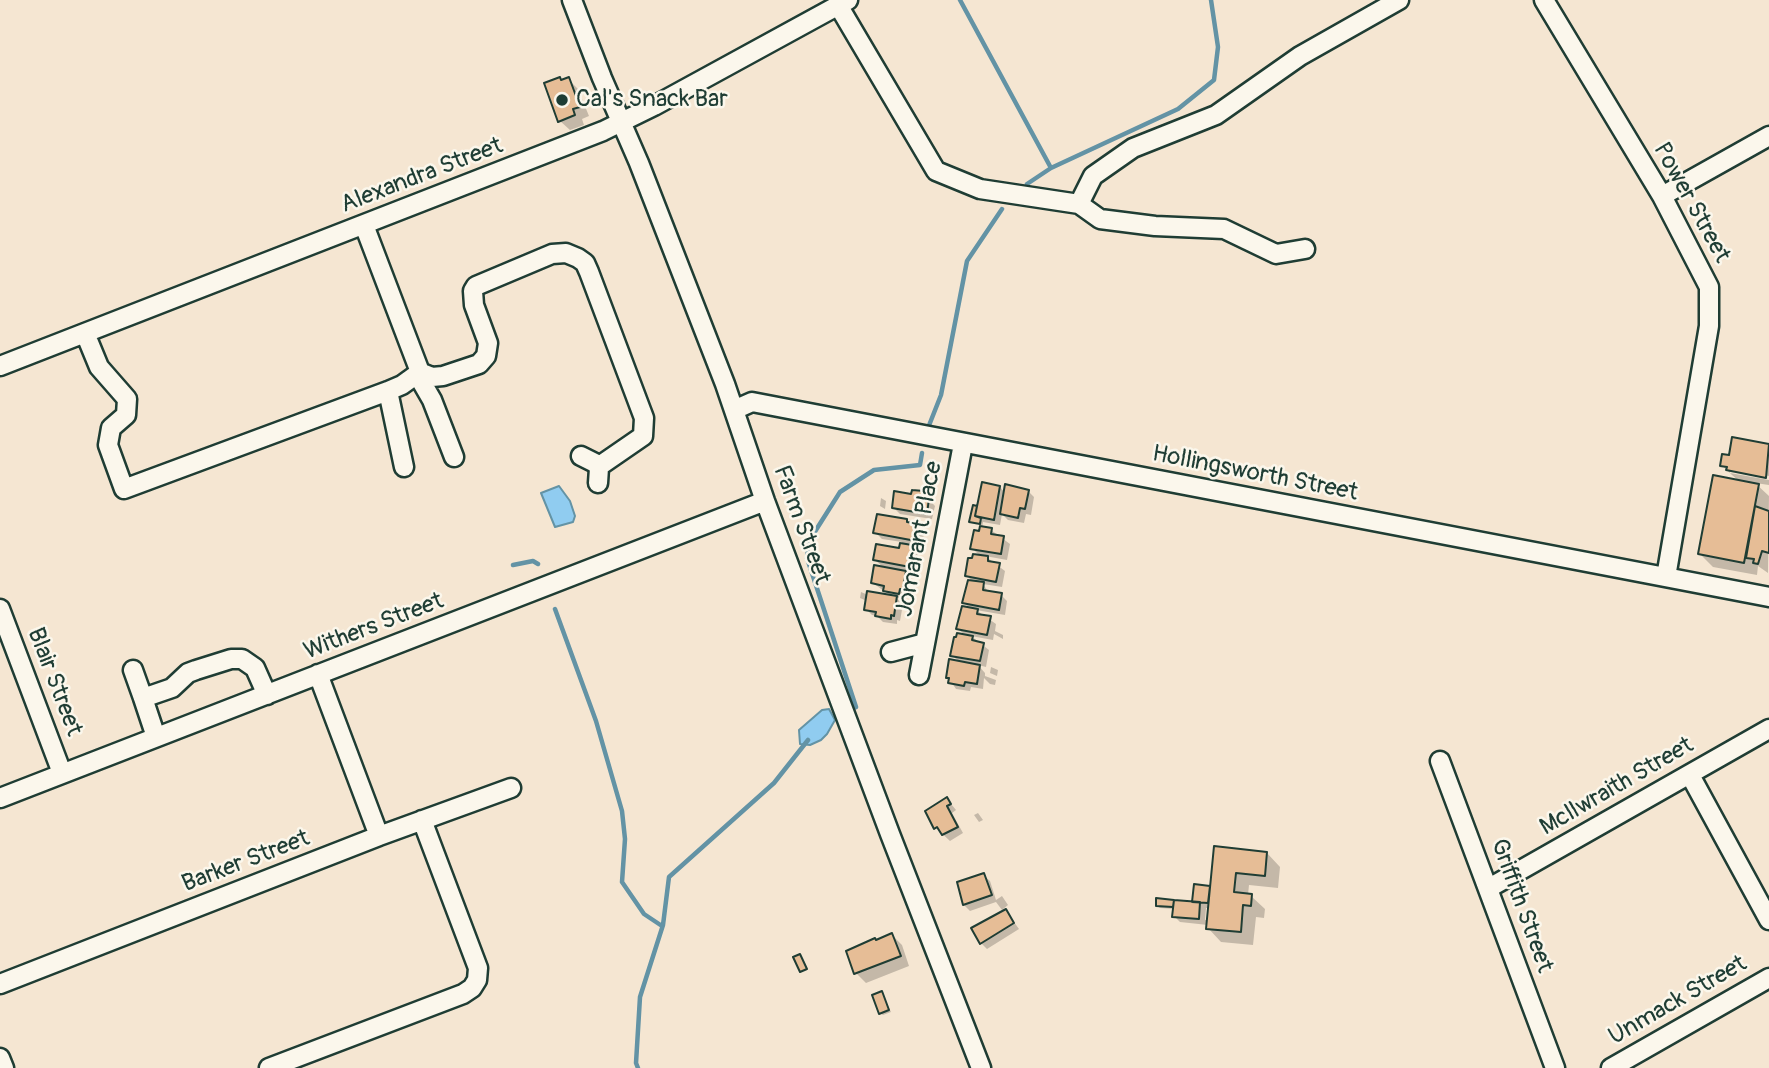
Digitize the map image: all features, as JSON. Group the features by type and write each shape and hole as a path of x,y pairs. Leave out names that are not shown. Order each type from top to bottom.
{"street":[{"name":"Farm Street","path":"572,0 639,163 734,410 765,501 890,834 981,1068"},
{"path":"1079,204 1093,176 1133,148 1216,115 1300,56 1399,0"},
{"name":"Power Street","path":"1544,0 1661,195 1704,277 1710,300 1707,339 1666,577"},
{"name":"Alexandra Street","path":"0,366 621,123 843,3"},
{"path":"843,3 936,171 980,189 1079,204 1100,219 1155,226 1224,229 1276,254 1305,249"},
{"path":"1661,195 1769,136"},
{"path":"364,225 419,373 454,457"},
{"path":"419,373 432,377 443,376 479,364 486,356 488,343 472,298 476,286 552,254 566,253 578,258 585,263 589,272 645,418 643,436 598,475 580,456"},
{"path":"85,333 99,367 127,399 126,415 111,428 108,445 124,489 388,391 419,373"},
{"path":"388,391 404,467"},
{"name":"Hollingsworth Street","path":"734,410 752,402 1769,597"},
{"name":"Jomarant Place","path":"919,675 963,444"},
{"name":"Withers Street","path":"0,798 765,501"},
{"name":"Blair Street","path":"0,609 62,774"},
{"name":"Jomarant Place","path":"891,652 925,643"},
{"path":"143,698 172,688 188,673 231,659 242,659 255,668 267,695"},
{"path":"133,670 156,737"},
{"path":"318,674 379,836"},
{"name":"Mcllwraith Street","path":"1489,888 1769,729"},
{"name":"Griffith Street","path":"1440,761 1555,1068"},
{"path":"1690,775 1769,920"},
{"name":"Barker Street","path":"0,984 379,836 511,788"},
{"path":"269,1068 463,994 472,988 477,980 478,968 422,820"},
{"name":"Unmack Street","path":"1611,1068 1769,978"},
{"path":"0,1058 4,1068"}],"water":[{"path":"559,486 570,501 575,516 573,522 555,527 541,493"},
{"path":"829,709 835,720 827,734 810,745 800,744 799,730 822,710"}],"building":[{"path":"560,77 561,80 569,77 580,107 573,109 575,115 558,122 544,83"},
{"path":"1732,437 1769,444 1766,478 1726,470 1727,467 1720,466 1722,454 1729,455"},
{"path":"1713,475 1759,484 1744,563 1698,554"},
{"path":"982,482 1000,486 994,520 975,516"},
{"path":"1005,484 1029,490 1025,509 1020,508 1018,518 1000,514"},
{"path":"912,490 924,491 923,497 929,498 927,514 892,508 894,491 911,494"},
{"path":"973,505 977,506 975,516 981,518 980,524 969,522"},
{"path":"1755,506 1769,511 1769,553 1762,551 1758,564 1753,563 1754,559 1746,558"},
{"path":"877,514 907,519 907,522 918,524 916,541 873,533"},
{"path":"980,526 992,528 991,534 1004,536 1001,554 970,549 974,530 979,531"},
{"path":"900,543 912,545 910,567 873,560 876,544 899,548"},
{"path":"973,554 988,556 988,561 1000,563 996,582 965,576 968,558 972,558"},
{"path":"874,565 906,571 903,589 900,589 899,594 883,591 884,586 871,583"},
{"path":"968,580 984,582 983,590 1002,593 999,610 962,603"},
{"path":"867,591 897,596 894,616 891,615 891,619 875,616 876,612 864,610"},
{"path":"962,606 978,609 977,614 991,616 987,635 956,629"},
{"path":"957,633 973,636 972,640 984,643 980,661 950,656"},
{"path":"949,659 980,665 977,684 965,682 964,686 948,683 949,678 946,678"},
{"path":"947,797 951,804 947,806 958,827 942,835 937,827 934,829 925,811"},
{"path":"1214,846 1267,852 1265,876 1236,873 1234,892 1252,894 1251,906 1243,905 1241,932 1206,929"},
{"path":"984,873 992,895 963,905 957,882"},
{"path":"1194,884 1210,886 1208,903 1192,902"},
{"path":"1156,898 1174,900 1173,907 1156,906"},
{"path":"1174,900 1200,902 1199,919 1172,917"},
{"path":"1006,909 1014,923 980,944 971,928"},
{"path":"892,933 901,956 854,974 846,951"},
{"path":"800,954 807,969 800,972 793,957"},
{"path":"882,991 889,1010 879,1014 872,995"}],"waterway":[{"path":"960,0 1051,168"},
{"path":"1027,184 1051,168 1178,109 1214,80 1218,47 1211,0"},
{"path":"928,428 941,395 967,261 1002,209"},
{"path":"853,708 856,707 807,558 809,541 840,492 874,470 920,465 922,453"},
{"path":"513,565 533,561 538,564"},
{"path":"555,609 596,721 622,811 625,839 622,882 644,914 662,926"},
{"path":"638,1068 636,1063 640,997 663,925 669,877 774,783 808,740"}],"place":[{"name":"Cal's Snack Bar","path":"562,100"}]}
